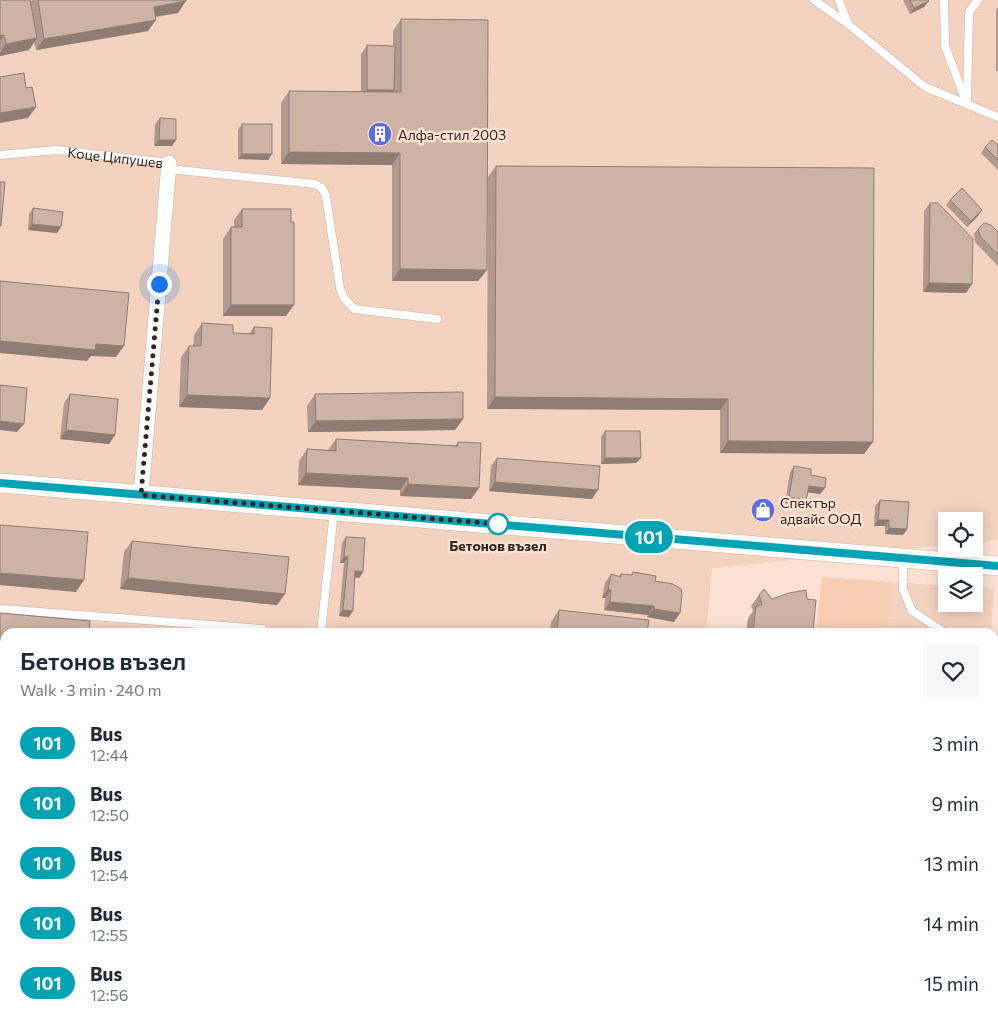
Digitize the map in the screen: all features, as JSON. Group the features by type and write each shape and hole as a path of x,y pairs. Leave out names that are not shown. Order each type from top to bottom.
{"street":[{"name":"Коце Ципушев","path":"141,495 169,166"},
{"path":"0,483 998,566"}],"lane":[{"path":"814,0 848,24 925,87 998,117"},
{"path":"944,0 945,46 967,104"},
{"path":"967,104 969,12 978,0"},
{"path":"840,1 848,24"},
{"name":"Коце Ципушев","path":"0,155 57,150 169,166"},
{"path":"169,166 315,184 322,188 326,196 340,288 348,304 354,309 437,319"},
{"path":"322,628 334,511"},
{"path":"903,558 903,589 912,611 938,628"},
{"path":"0,610 248,628"}],"shaded area":[{"path":"0,0 998,0 998,540 983,541 983,512 938,512 938,546 712,568 706,628 0,628"},
{"path":"822,577 891,582 888,628 816,628"},
{"path":"891,582 938,585 938,612 983,612 983,588 994,589 991,628 888,628"}],"building":[{"path":"0,0 30,0 37,38 6,44 4,35 0,36"},
{"path":"38,0 186,1 154,7 156,20 44,39"},
{"path":"910,0 928,0 929,1 914,8"},
{"name":"Алфа-стил 2003","path":"401,19 488,20 487,270 400,269 400,153 289,152 289,91 401,92"},
{"path":"367,45 395,46 394,90 367,90"},
{"path":"24,73 26,88 32,87 36,107 0,113 0,77"},
{"path":"160,118 176,119 176,140 159,140"},
{"path":"242,124 272,124 272,154 242,154"},
{"path":"992,140 998,145 998,160 985,147"},
{"path":"496,166 874,168 873,442 728,441 728,399 495,397"},
{"path":"0,182 5,182 1,226 0,226"},
{"path":"962,188 982,210 971,221 950,200"},
{"path":"930,203 938,203 973,239 972,284 929,283"},
{"path":"33,208 63,212 61,227 32,224"},
{"path":"242,209 291,209 291,222 294,222 294,305 231,305 231,227 242,227"},
{"path":"984,223 991,225 998,232 998,255 980,236 978,229"},
{"path":"0,281 129,293 124,346 96,344 95,350 0,341"},
{"path":"202,323 233,325 233,333 254,334 254,327 272,328 270,398 187,395 189,346 201,346"},
{"path":"0,385 27,388 24,424 0,421"},
{"path":"463,392 463,419 316,421 315,394"},
{"path":"70,394 118,399 115,435 66,430"},
{"path":"605,431 640,431 641,458 605,458"},
{"path":"336,439 458,446 458,442 481,443 479,488 408,484 408,478 306,473 307,449 336,451"},
{"path":"497,458 600,466 598,490 495,482"},
{"path":"794,466 811,469 811,475 826,478 825,488 809,486 806,500 789,497"},
{"path":"880,500 909,502 907,529 889,528 889,520 878,520"},
{"path":"0,525 88,532 84,580 0,573"},
{"path":"346,537 365,538 363,572 355,571 353,611 343,610 348,557 344,557"},
{"path":"132,541 289,557 285,594 128,578"},
{"path":"633,572 656,576 655,581 673,584 681,589 680,613 654,609 654,606 610,602 611,590 608,589 611,574 621,577 621,574 632,575"},
{"path":"764,589 772,599 806,590 807,599 816,600 813,628 753,628 756,607 762,604 759,595"},
{"path":"559,610 649,620 648,628 557,628"},
{"path":"0,613 90,621 89,628 0,628"}],"bus line":[{"name":"101","path":"0,483 998,566"}],"place":[{"name":"Алфа-стил 2003","path":"380,134"},
{"name":"Спектър адвайс ООД","path":"763,510"},
{"name":"Бетонов възел","path":"498,524"}],"route":[{"path":"159,284 141,495 498,524"}]}
